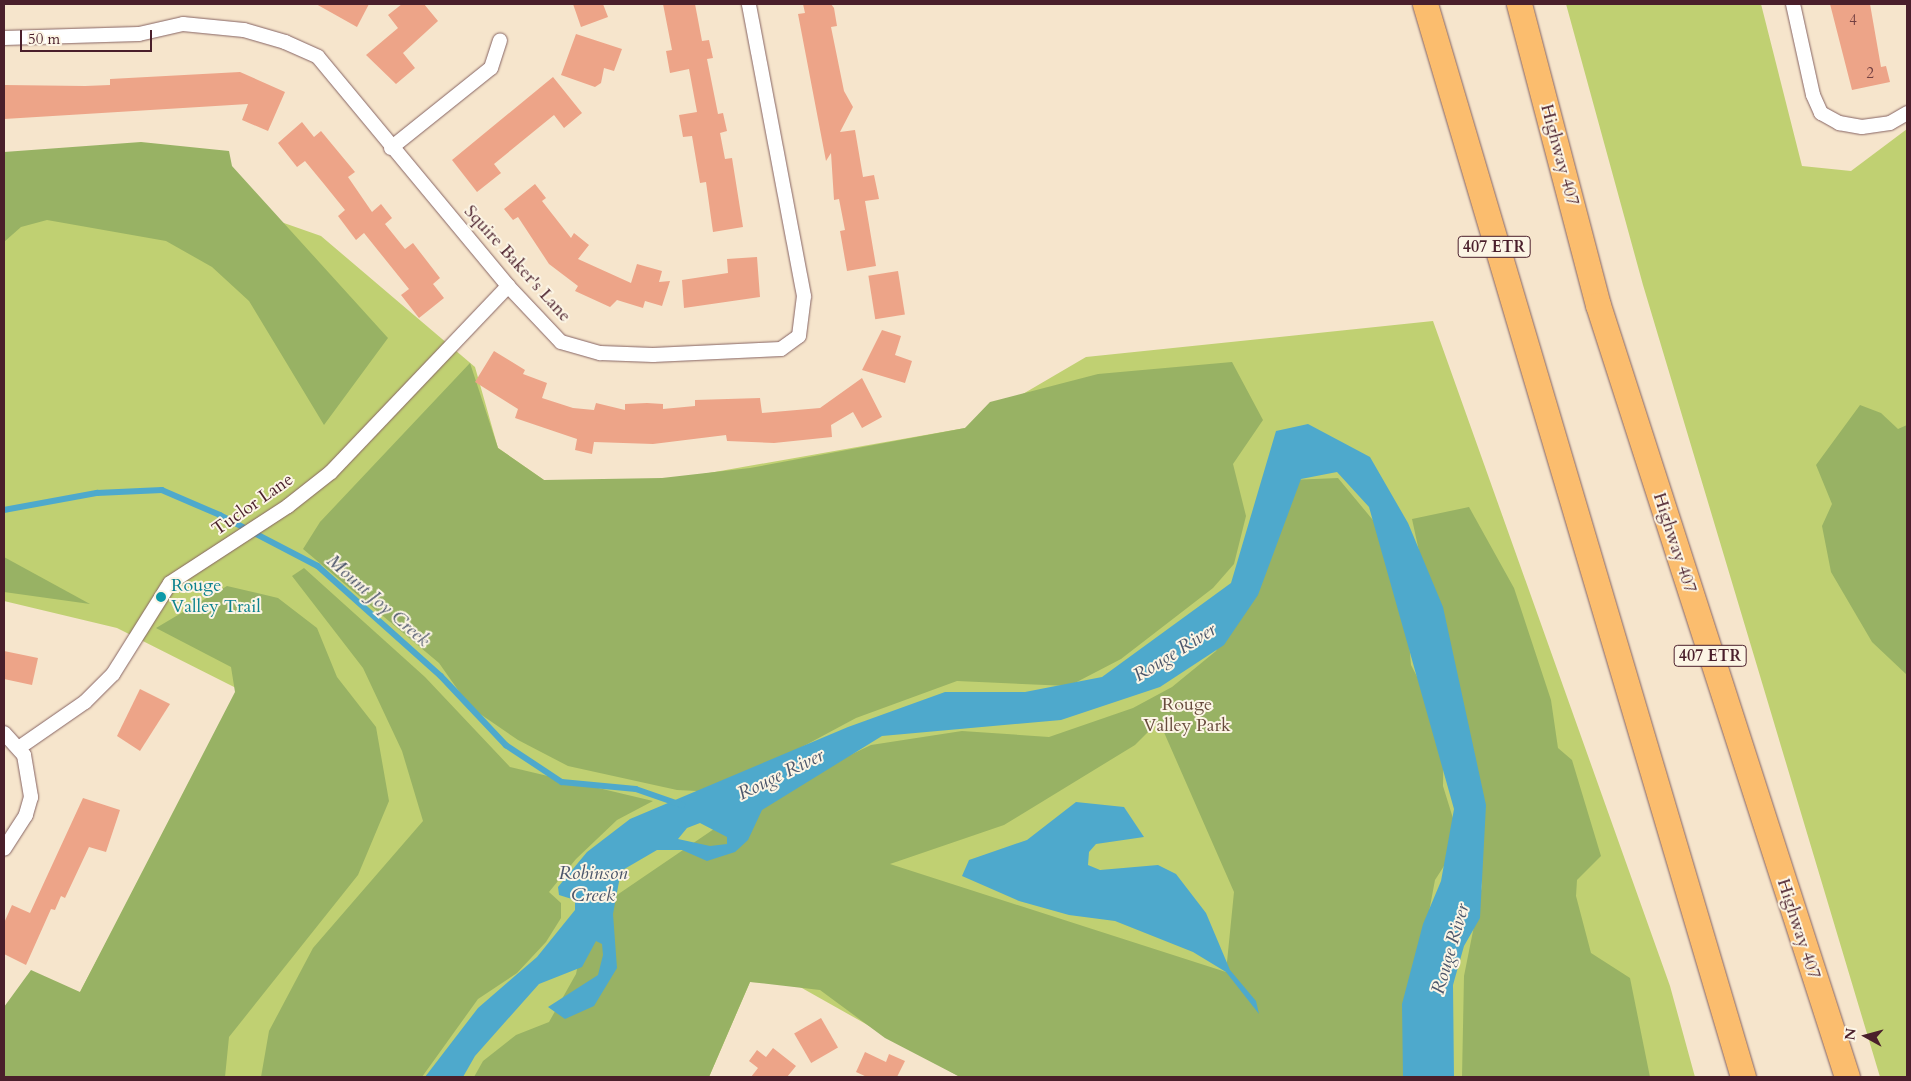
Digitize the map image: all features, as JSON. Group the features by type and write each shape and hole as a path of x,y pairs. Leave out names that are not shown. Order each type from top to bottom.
{"highway":[{"name":"407 ETR","path":"1425,4 1742,1077"},
{"name":"Highway 407","path":"1519,4 1598,305 1847,1077"}],"street":[{"name":"Squire Baker's Lane","path":"4,38 139,34 183,24 244,30 285,42 318,57 360,103 391,148 508,286 561,342 600,353 781,349 799,336 804,296 750,4"},
{"path":"1793,4 1813,96 1821,113 1839,123 1862,127 1890,123 1907,113"},
{"path":"391,148 491,68 500,40"},
{"name":"Tuclor Lane","path":"20,747 85,702 113,674 170,583 288,506 331,472 508,286"},
{"path":"4,733 20,747 29,772 31,797 26,815 4,849"}],"green space":[{"path":"1566,4 1761,4 1802,166 1851,171 1907,129 1907,1077 1880,1077 1643,285"},
{"path":"141,142 229,151 232,166 388,338 324,425 249,301 212,267 166,241 47,220 21,227 4,242 4,152"},
{"name":"Rouge Valley Park","path":"4,159 176,185 321,236 475,367 498,448 544,480 641,485 965,428 1086,357 1433,321 1670,986 1695,1077 960,1077 793,983 750,982 709,1077 4,1077 80,992 240,690 117,628 4,601"},
{"path":"1232,362 1263,420 1233,464 1246,516 1234,564 1213,588 1121,659 1069,686 957,681 856,718 718,792 677,790 568,766 518,740 470,707 439,663 303,549 320,522 470,363 498,448 544,480 662,478 750,468 965,428 990,402 1098,374"},
{"path":"1860,405 1881,413 1898,429 1907,425 1907,675 1872,642 1831,572 1822,526 1832,504 1816,465"},
{"path":"1338,478 1377,525 1405,595 1411,665 1444,729 1443,786 1460,841 1435,880 1410,1013 1404,1077 960,1077 885,1038 820,990 750,982 709,1077 474,1077 483,1061 516,1035 549,1022 576,974 585,930 614,897 758,799 871,745 962,731 1049,737 1133,708 1172,687 1216,651 1264,569 1291,480","holes":["1159,721 1234,892 1226,972 890,864 1004,825 1135,745"]},
{"path":"1469,507 1514,588 1551,700 1558,748 1572,760 1601,856 1577,880 1576,896 1591,953 1630,978 1650,1077 1462,1077 1464,976 1482,886 1481,837 1412,519"},
{"path":"4,557 90,604 4,592"},
{"path":"304,568 425,677 510,767 653,801 617,820 576,859 549,892 561,903 561,918 546,942 517,973 478,999 422,1077 261,1077 269,1031 313,948 423,821 402,751 363,668 292,576"},
{"path":"227,586 278,598 317,628 337,677 376,727 389,801 358,875 229,1037 225,1077 4,1077 4,1007 31,970 80,992 235,692 231,667 156,628"}],"water":[{"path":"1308,424 1370,457 1408,523 1443,607 1486,805 1480,918 1464,946 1453,985 1454,1077 1403,1077 1402,1004 1423,924 1441,881 1454,809 1369,507 1337,472 1301,479 1258,595 1224,645 1160,687 1061,720 882,736 762,810 748,840 735,852 707,861 682,850 657,850 621,871 613,914 617,968 594,1006 565,1019 548,1007 598,975 603,955 602,944 596,941 582,967 539,984 475,1056 463,1077 425,1077 478,1008 537,957 575,910 575,900 559,895 558,887 587,852 630,819 848,727 945,692 1025,692 1102,677 1231,583 1276,431","holes":["700,823 727,837 727,844 710,846 678,839 687,828"]},
{"path":"1076,802 1124,807 1144,837 1096,844 1089,852 1088,865 1100,870 1158,865 1176,874 1206,913 1230,970 1256,1001 1259,1014 1226,972 1193,952 1115,921 1069,915 1019,901 962,876 969,860 1027,840"}],"building":[{"path":"316,4 369,4 357,27"},
{"path":"402,4 424,4 438,21 403,53 415,68 396,84 366,55 398,28 388,15"},
{"path":"573,4 603,4 608,17 581,27"},
{"path":"663,4 695,4 702,41 709,40 713,58 707,59 718,114 723,113 727,131 720,133 725,159 732,158 743,227 713,232 706,182 700,183 692,136 683,137 679,115 697,112 689,69 670,73 666,51 672,50"},
{"path":"803,4 831,4 834,8 837,26 831,27 844,91 853,107 840,132 855,130 863,177 874,175 879,199 865,201 876,266 847,271 840,231 845,230 839,199 834,200 831,153 826,161 798,14 805,13"},
{"path":"1830,4 1870,4 1881,67 1886,66 1890,82 1852,90"},
{"path":"576,34 622,49 614,71 604,68 601,83 595,87 561,75"},
{"path":"240,72 285,92 268,131 242,120 248,104 4,119 5,85 110,85 110,79"},
{"path":"553,77 582,113 564,128 554,115 494,164 501,173 477,192 452,160"},
{"path":"302,122 314,137 321,131 355,172 348,177 372,212 381,204 392,218 385,224 405,249 413,243 440,278 433,284 444,298 419,318 401,295 409,289 364,233 356,240 338,216 345,210 305,161 297,167 278,143"},
{"path":"535,184 546,198 542,201 571,238 574,233 589,245 578,259 631,283 637,264 662,271 659,282 670,281 662,306 645,301 643,308 617,300 610,307 575,291 578,286 549,264 518,217 513,220 504,209"},
{"path":"757,257 760,297 684,308 682,280 728,273 727,259"},
{"path":"898,271 905,314 875,319 868,276"},
{"path":"882,330 901,336 895,355 912,361 905,383 862,370"},
{"path":"494,351 525,370 523,374 547,383 542,398 573,408 594,410 596,403 625,410 625,404 647,403 663,404 663,409 695,406 695,400 760,398 762,413 820,408 862,378 882,417 862,428 853,412 831,425 832,437 774,443 727,441 726,435 653,444 594,442 592,454 575,450 577,439 515,418 518,409 475,382"},
{"path":"4,651 38,658 32,685 4,679"},
{"path":"140,689 170,704 140,751 117,736"},
{"path":"83,798 120,810 106,852 89,847 65,898 61,896 55,910 51,909 26,965 4,954 4,923 12,905 30,913"},
{"path":"821,1018 838,1047 811,1063 794,1034"},
{"path":"773,1048 796,1066 787,1077 751,1077 758,1068 749,1061 757,1050 766,1057"},
{"path":"865,1052 886,1062 889,1054 905,1061 897,1077 867,1077 856,1072"}],"waterway":[{"name":"Mount Joy Creek","path":"4,510 97,493 162,490 220,515 318,566 441,676 506,745 562,782 636,789 682,805"}],"place":[{"name":"Rouge Valley Trail","path":"161,597"}],"water label":[{"name":"Rouge River","path":"1175,653"},
{"name":"Rouge River","path":"781,775"},
{"name":"Robinson Creek","path":"593,885"},
{"name":"Rouge River","path":"1451,949"}]}
